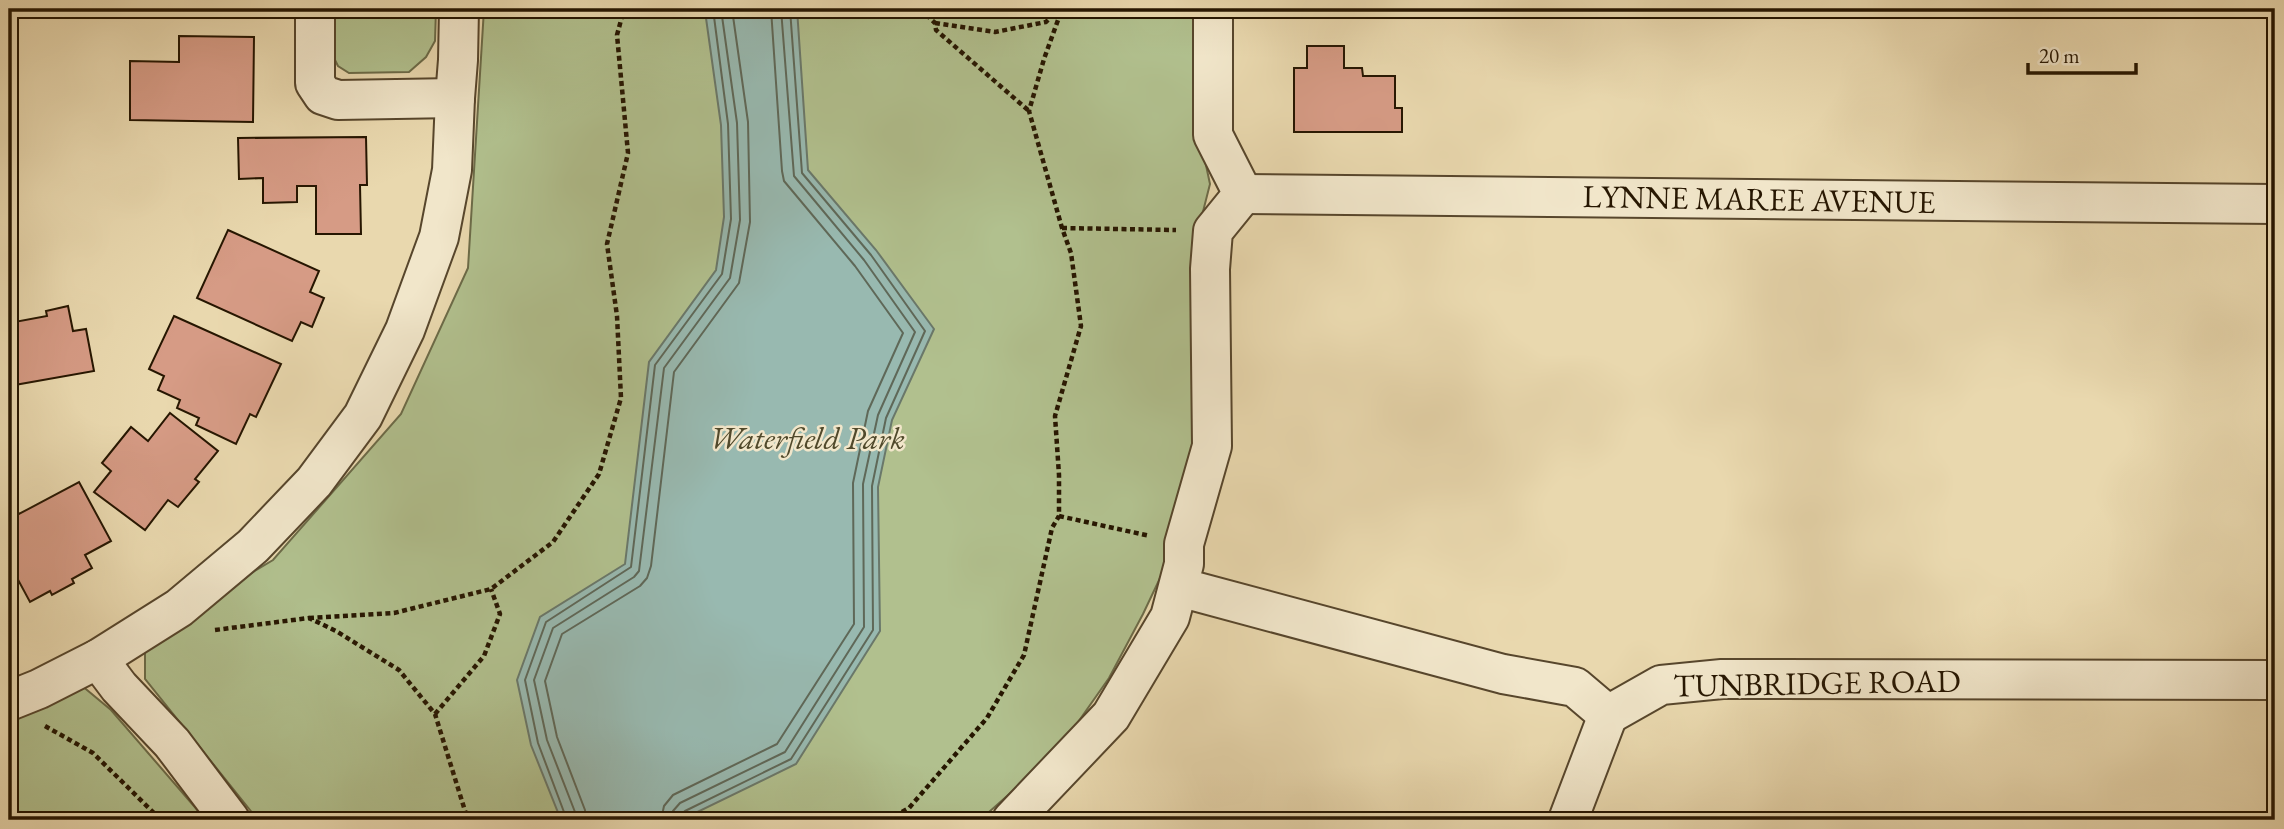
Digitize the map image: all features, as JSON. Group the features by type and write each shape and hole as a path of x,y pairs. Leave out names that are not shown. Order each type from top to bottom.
{"street":[{"path":"315,9 315,83 323,95 338,100 454,98"},
{"path":"9,701 98,659 179,608 253,546 314,482 363,416 405,330 439,237 452,170 459,9"},
{"path":"1012,820 1111,716 1170,617 1179,587 1184,564 1184,544 1212,446 1210,269 1213,231 1243,194 1213,135 1213,9"},
{"name":"LYNNE MAREE AVENUE","path":"1243,194 2275,204"},
{"path":"1179,587 1503,674 1575,687 1608,715 1567,820"},
{"path":"98,659 119,687 172,743 230,820"},
{"name":"TUNBRIDGE ROAD","path":"1608,715 1661,685 1721,679 2275,680"}],"path":[{"path":"206,635 216,629 309,618 394,613 491,589 553,542 599,474 621,398 617,316 607,243 628,153 617,35 624,9"},
{"path":"920,9 935,23 996,32 1046,22 1060,9"},
{"path":"887,820 909,808 987,718 1024,655 1052,528 1059,516 1055,416 1081,326 1071,253 1029,111 1060,9"},
{"path":"935,23 936,30 1029,111"},
{"path":"1062,228 1213,231"},
{"path":"1059,516 1160,538"},
{"path":"435,714 484,656 500,614 491,589"},
{"path":"309,618 336,631 399,670 435,714 466,814 472,820"},
{"path":"44,726 93,753 161,820"},
{"path":"433,820 466,814"}],"green space":[{"path":"332,9 436,9 435,41 426,57 409,72 349,73 338,66 332,54"},
{"name":"Waterfield Park","path":"484,9 1194,9 1193,104 1210,184 1195,243 1196,415 1181,534 1109,678 1057,752 980,820 258,820 145,679 145,636 273,560 401,414 468,268"},
{"path":"81,685 111,710 206,820 9,820 9,706"}],"water":[{"path":"797,9 808,170 876,250 934,329 892,420 878,487 880,631 796,764 681,820 561,820 531,745 517,680 540,617 625,564 649,362 716,270 724,217 721,125 705,11"}],"building":[{"path":"1394,9 1394,12 1280,11"},
{"path":"179,36 254,37 253,122 130,120 130,61 179,62"},
{"path":"1307,46 1344,46 1344,68 1362,68 1363,76 1395,76 1395,108 1402,108 1402,132 1294,132 1294,68 1307,68"},
{"path":"366,137 367,185 360,185 361,234 316,234 316,186 297,186 297,202 263,203 263,178 239,179 238,138"},
{"path":"228,230 319,271 310,292 324,298 312,327 301,322 292,341 197,298"},
{"path":"68,306 73,331 86,329 94,371 9,386 9,323 47,316 46,311"},
{"path":"174,316 281,364 256,417 250,414 236,444 196,425 199,418 177,408 180,400 158,390 164,376 149,369"},
{"path":"170,413 218,451 195,479 199,482 178,507 168,500 145,530 94,492 111,471 102,463 131,427 148,441"},
{"path":"79,482 111,541 85,555 92,568 72,579 74,583 52,595 50,591 30,602 9,563 9,504 12,502 19,514"}]}
